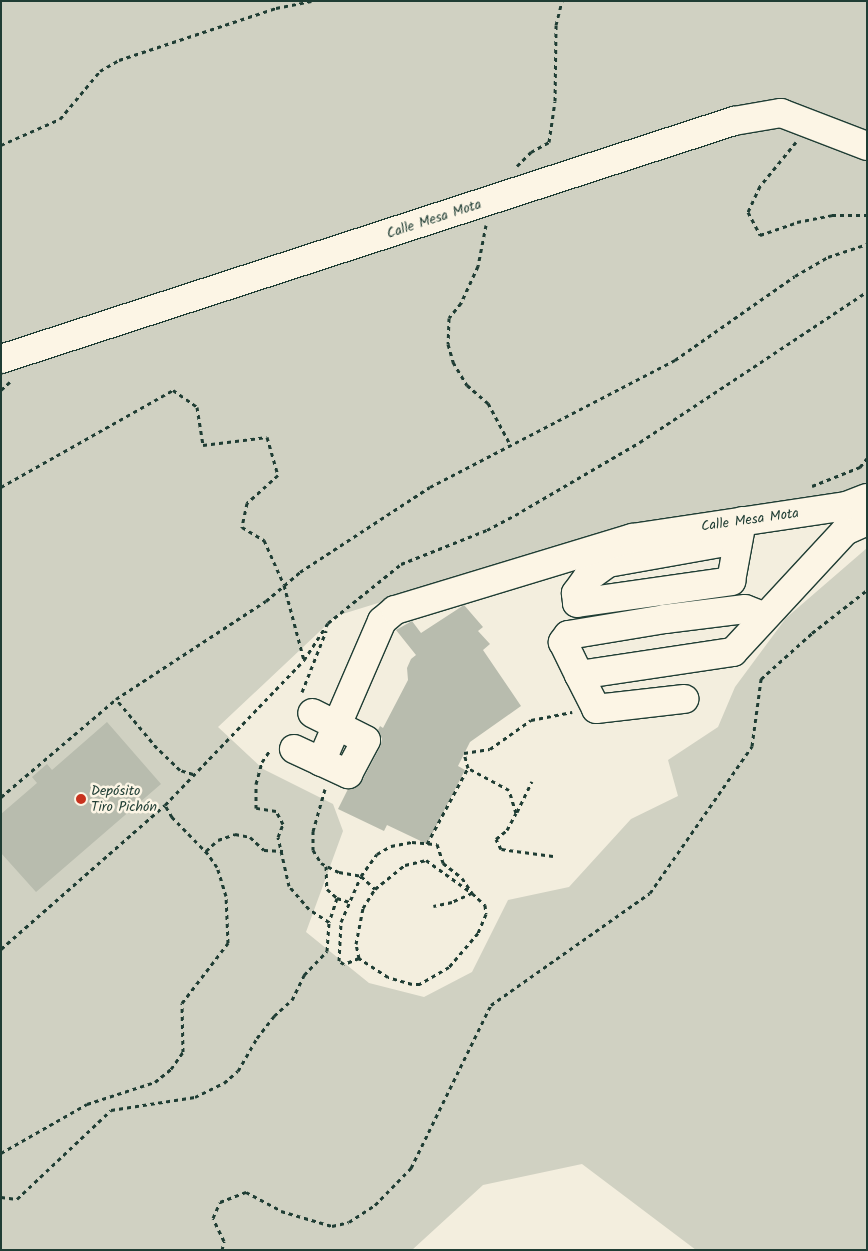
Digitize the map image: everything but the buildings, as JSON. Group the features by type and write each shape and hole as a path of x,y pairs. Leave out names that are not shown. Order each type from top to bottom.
{"street":[{"name":"Calle Mesa Mota","path":"1,359 734,121 781,113 808,125 867,146"},
{"name":"Calle Mesa Mota","path":"338,726 382,621 395,610 632,538 740,531 846,506 867,498"},
{"path":"579,676 733,652 763,616 845,530 867,521"},
{"path":"740,531 731,581 577,603 576,593 587,578 608,563 740,531"},
{"path":"684,698 596,709 563,642 568,635 745,609 763,616"},
{"path":"283,748 348,774 366,740 338,726 306,706"}],"path":[{"path":"1,145 60,119 100,71 119,60 276,8 311,1"},
{"path":"511,172 531,152 549,142 554,101 556,25 562,1"},
{"path":"808,125 787,156 760,186 748,212 760,235 797,222 832,214 867,215"},
{"path":"492,201 478,266 461,303 449,318 448,344 453,362 467,385 488,403 510,444"},
{"path":"1,797 116,699 430,488 510,444 675,360 795,276 828,257 867,244"},
{"path":"1,949 165,805 304,660 328,623 401,564 487,530 522,511 640,442 867,292"},
{"path":"1,487 173,390 197,407 203,445 267,437 278,474 247,503 242,527 264,540 284,585 304,660"},
{"path":"222,1250 224,1241 213,1218 220,1202 246,1192 281,1211 332,1226 349,1222 375,1205 411,1168 491,1005 650,894 752,746 761,679 818,628 867,590"},
{"path":"306,706 328,623"},
{"path":"116,699 157,748 180,770 193,774"},
{"path":"427,844 468,768 464,753 490,749 531,720 596,709"},
{"path":"283,748 262,762 256,784 256,808 276,811 282,824 278,837 283,851 289,886 309,910 329,922"},
{"path":"468,768 509,790 516,813"},
{"path":"532,781 507,830 496,839 500,849 553,856"},
{"path":"325,789 313,831 313,850 326,865 361,876 375,889"},
{"path":"1,1153 87,1104 155,1082 171,1069 183,1052 182,1003 228,943 226,896 216,867 206,851 172,817 165,805"},
{"path":"206,851 218,840 235,834 250,837 264,850 283,851"},
{"path":"359,958 344,964 339,962 337,953 341,922 361,876 377,854 391,846 412,842 436,844 443,863 462,878 472,893"},
{"path":"426,860 472,893 485,905 486,914 478,933 450,967 420,984 412,984 388,977 359,958 356,944 363,908 375,889 405,866 426,860"},
{"path":"326,865 328,889 337,898 349,902"},
{"path":"432,906 452,902 472,893"},
{"path":"1,1197 17,1199 111,1110 195,1097 224,1083 238,1071 274,1016 292,1000 304,975 327,951 329,922 337,898"},
{"path":"327,951 337,953"}],"shaded area":[{"path":"1,1 867,1 867,491 618,529 336,616 218,727 263,769 333,804 343,831 306,932 369,983 424,997 472,972 508,900 569,887 631,819 678,796 668,760 718,727 735,687 786,618 867,548 867,1250 696,1250 582,1164 483,1185 412,1250 1,1250"}],"place":[{"name":"Depósito Tiro Pichón","path":"81,799"}]}
